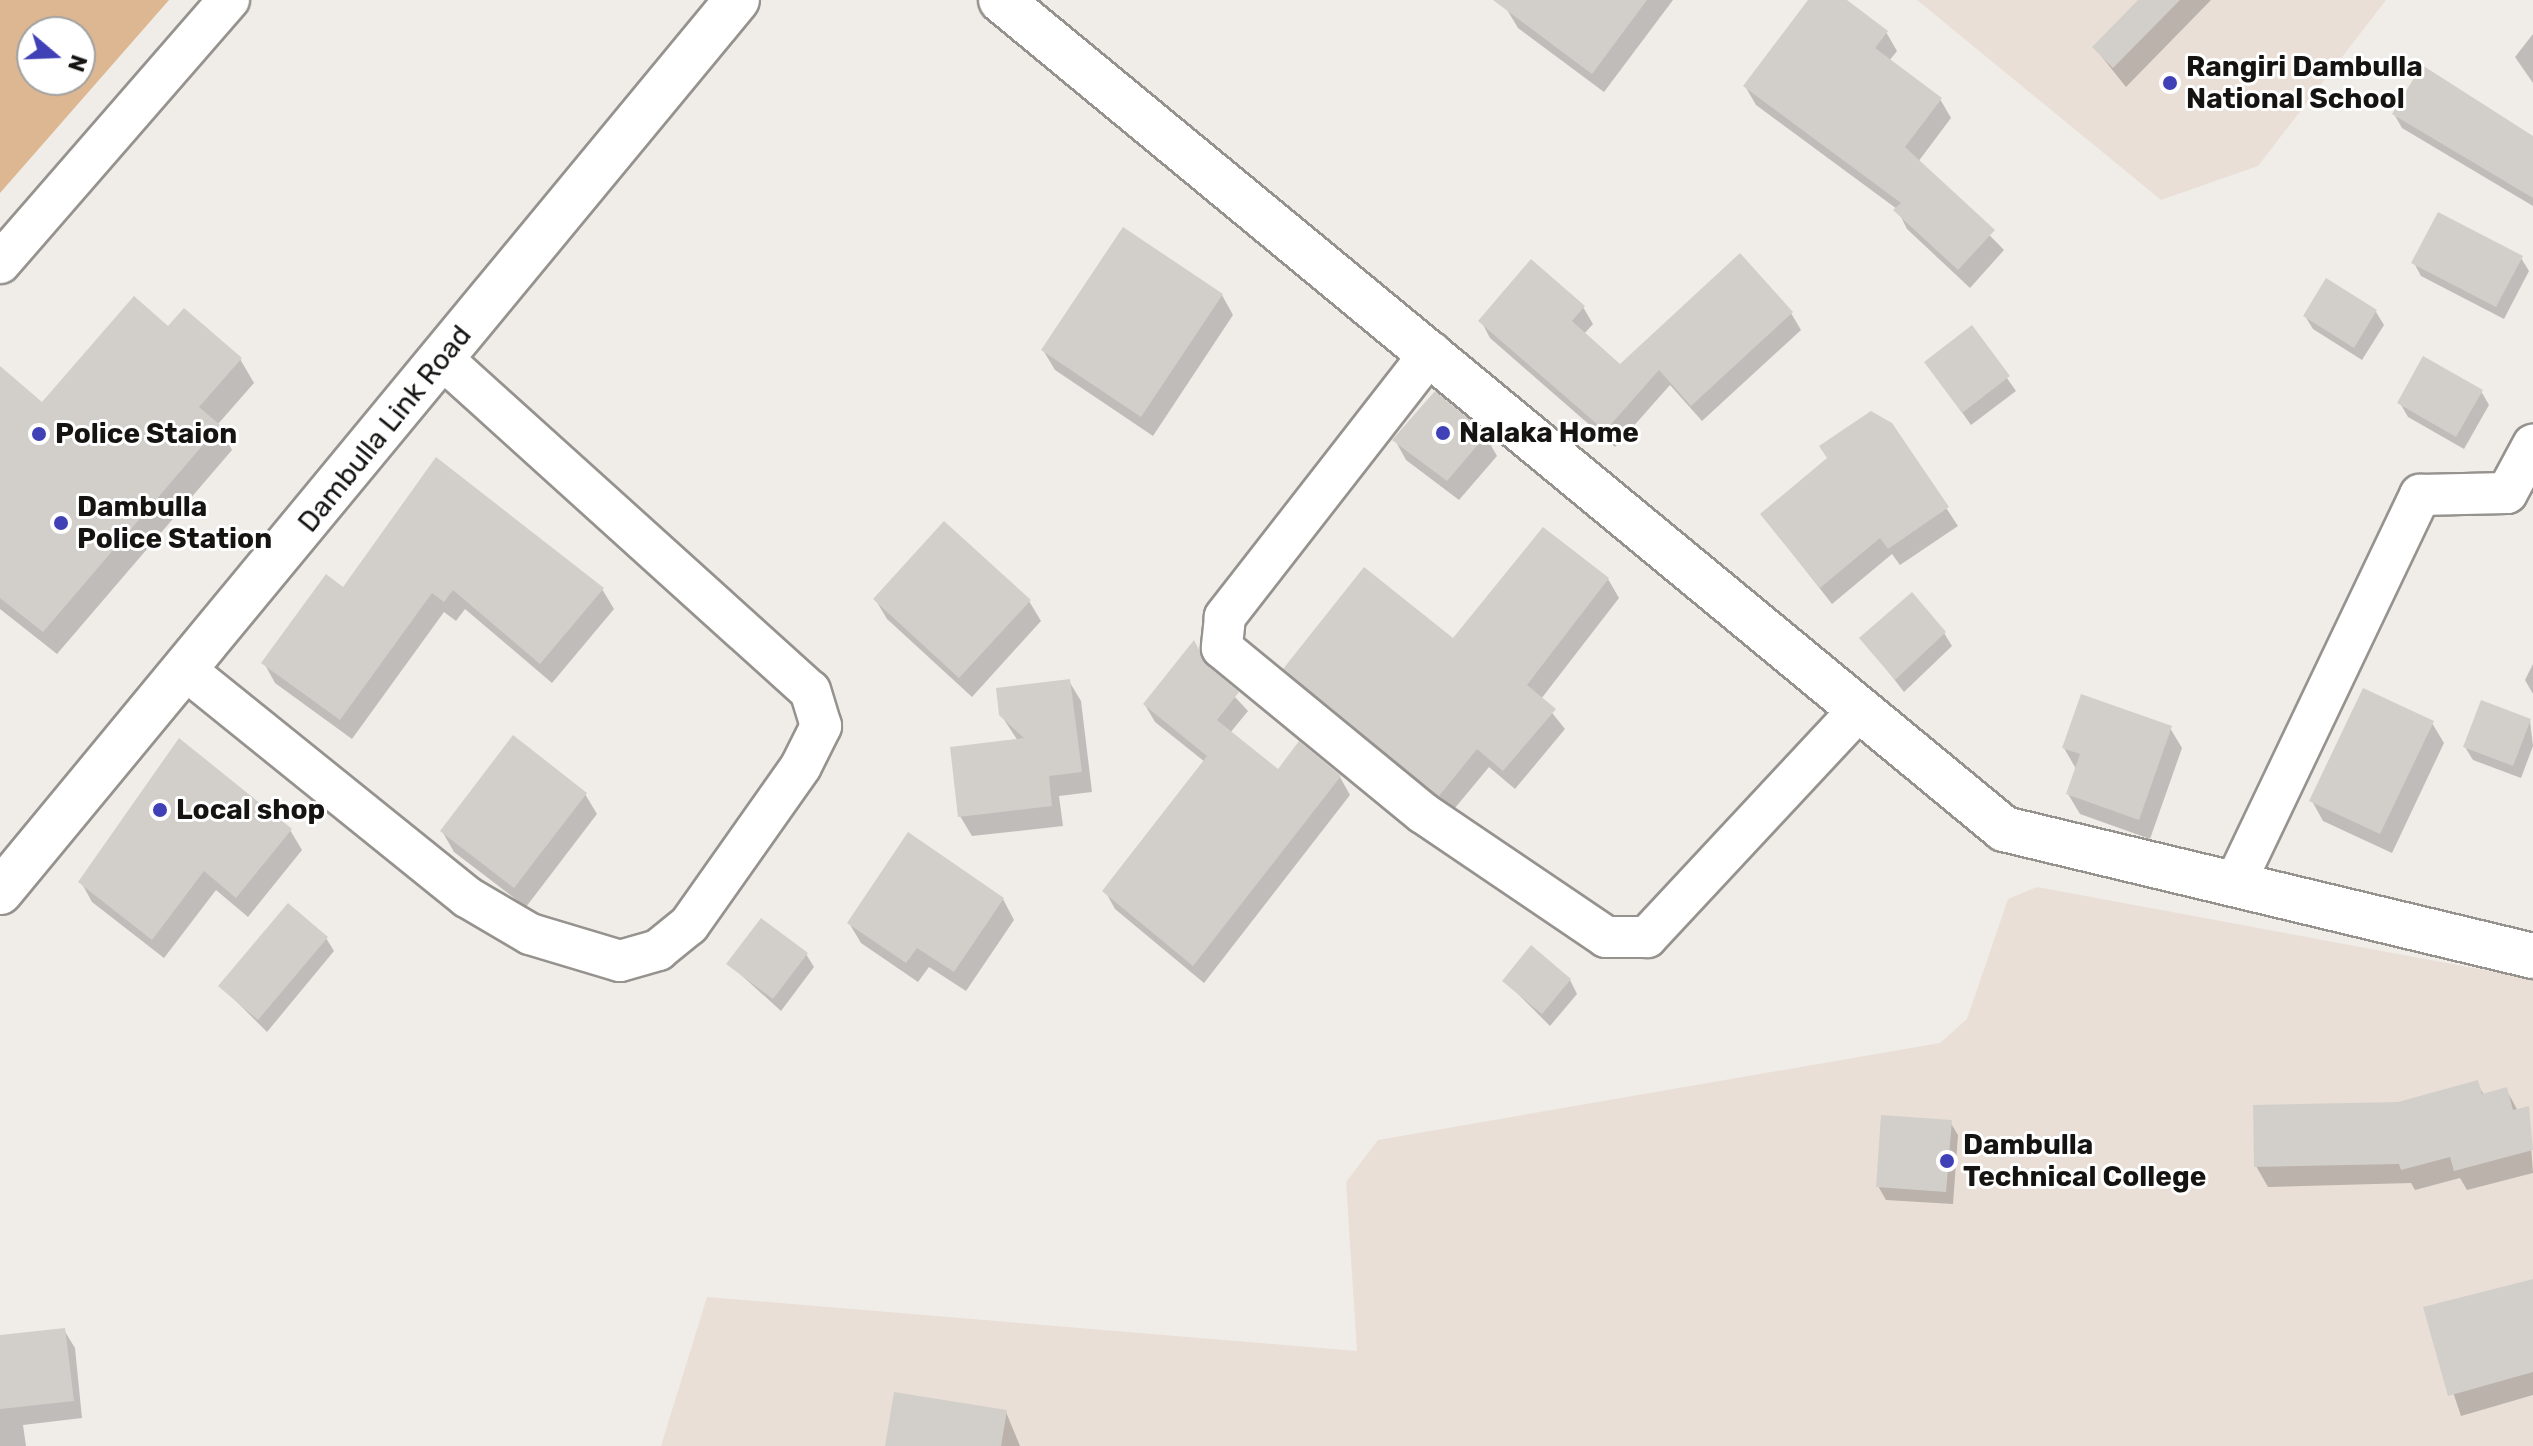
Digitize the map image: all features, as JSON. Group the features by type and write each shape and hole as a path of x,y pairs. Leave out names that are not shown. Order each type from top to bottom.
{"street":[{"path":"0,263 229,0"},
{"name":"Dambulla Link Road","path":"0,892 187,671 737,0"},
{"path":"1001,0 1431,352 1857,712 2004,829 2236,881 2533,956"},
{"path":"1431,352 1225,617 1222,648 1423,813 1606,937 1647,937 1857,712"},
{"path":"187,671 467,897 530,934 620,961 658,950 689,925 801,766 821,726 810,691 443,359"},
{"path":"2236,881 2420,495 2507,493 2533,445"}],"shaded area":[{"path":"0,0 169,0 96,83 96,16 16,16 16,96 85,96 0,193"},
{"name":"Rangiri Dambulla National School","path":"1917,0 2386,0 2258,166 2161,200"},
{"name":"Dambulla Technical College","path":"2037,887 2533,979 2533,1446 661,1446 707,1297 1357,1351 1346,1182 1378,1140 1940,1043 1967,1019 2008,899"}],"building":[{"path":"1493,0 1647,0 1592,74"},
{"path":"1808,0 1847,0 1888,31 1875,48 1942,98 1905,147 1995,230 1958,270 1893,210 1901,203 1743,86"},
{"path":"2138,0 2180,0 2113,68 2092,47"},
{"path":"2422,65 2533,136 2533,198 2392,114"},
{"path":"2438,212 2523,256 2496,307 2411,263"},
{"path":"1123,227 1223,294 1141,417 1041,350"},
{"path":"1740,253 1793,312 1691,406 1659,370 1605,431 1478,321 1531,259 1585,306 1572,321 1620,364"},
{"path":"2326,278 2377,310 2354,348 2303,316"},
{"path":"134,296 168,326 184,308 242,358 199,407 220,425 43,632 0,598 0,366 42,402"},
{"path":"1972,325 2010,376 1962,413 1924,362"},
{"path":"2423,356 2483,390 2456,437 2397,403"},
{"name":"Nalaka Home","path":"1435,391 1487,434 1447,481 1392,440"},
{"path":"1871,411 1892,423 1949,507 1888,549 1880,538 1820,588 1760,514 1827,458 1819,446"},
{"path":"436,457 604,588 540,664 453,590 444,602 432,593 340,720 261,663 326,574 343,587"},
{"path":"944,521 1031,600 959,678 873,599"},
{"path":"1543,527 1609,578 1527,685 1556,709 1503,771 1477,749 1439,796 1283,669 1364,567 1453,638"},
{"path":"1912,592 1946,632 1895,680 1859,638"},
{"path":"1194,640 1207,665 1239,692 1217,720 1278,769 1299,741 1341,776 1193,966 1102,891 1207,756 1143,704"},
{"path":"1070,679 1082,772 1049,776 1052,806 958,817 950,747 1024,738 999,715 996,688"},
{"path":"2363,688 2434,721 2380,834 2309,801"},
{"path":"2081,694 2172,726 2139,820 2066,794 2080,754 2062,748"},
{"path":"2481,700 2531,719 2513,766 2463,747"},
{"path":"513,735 587,793 514,888 440,831"},
{"path":"179,738 292,829 236,898 204,871 152,940 78,882"},
{"path":"908,832 1004,898 954,972 917,948 906,963 847,923"},
{"path":"288,903 328,937 258,1020 218,986"},
{"path":"761,918 808,953 773,999 726,964"},
{"path":"1531,945 1571,979 1542,1014 1502,981"},
{"path":"2478,1080 2482,1094 2507,1087 2513,1110 2529,1106 2533,1150 2454,1171 2450,1157 2401,1170 2399,1164 2254,1167 2253,1105 2398,1102"},
{"path":"1881,1115 1952,1120 1946,1192 1876,1187"},
{"path":"2533,1279 2533,1372 2448,1396 2423,1307"},
{"path":"65,1328 74,1401 0,1409 0,1335"},
{"path":"894,1392 1007,1410 1001,1446 885,1446"}],"place":[{"name":"Rangiri Dambulla National School","path":"2170,83"},
{"name":"Nalaka Home","path":"1443,433"},
{"name":"Police Staion","path":"39,434"},
{"name":"Dambulla Police Station","path":"61,523"},
{"name":"Local shop","path":"160,810"},
{"name":"Dambulla Technical College","path":"1947,1161"}]}
